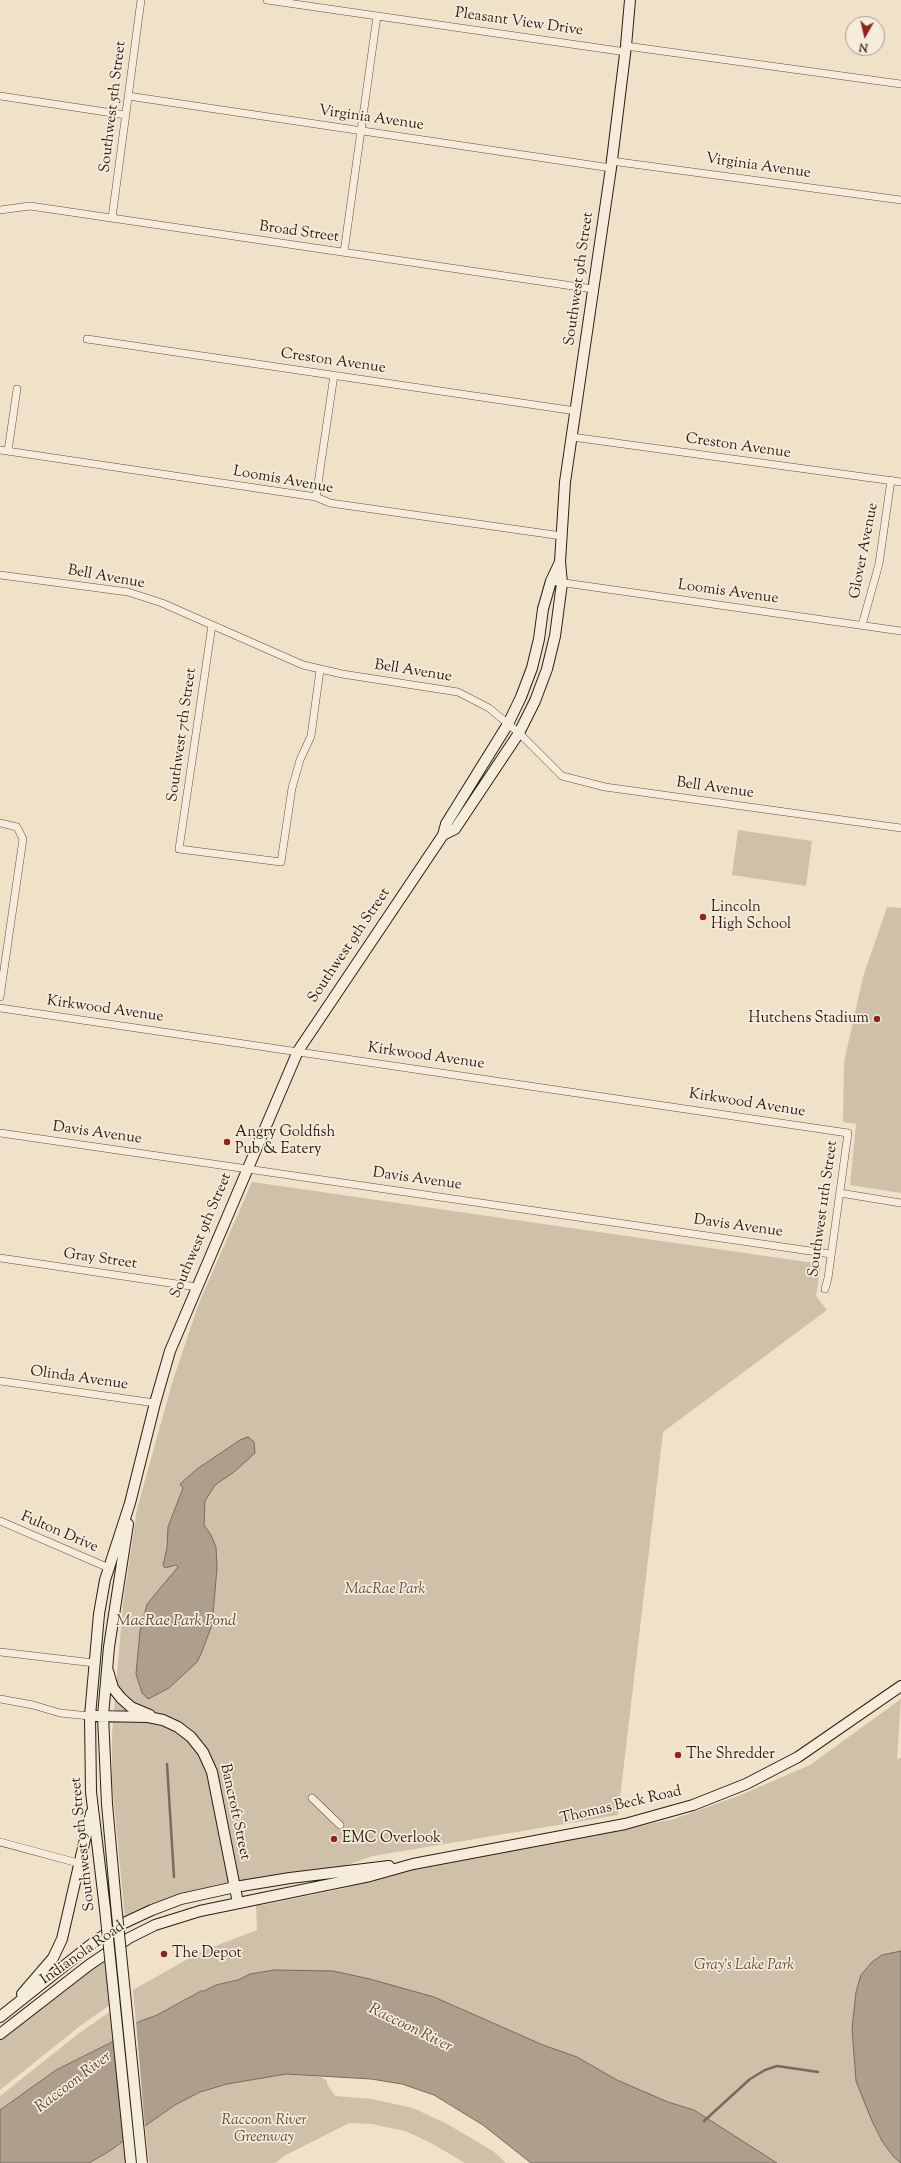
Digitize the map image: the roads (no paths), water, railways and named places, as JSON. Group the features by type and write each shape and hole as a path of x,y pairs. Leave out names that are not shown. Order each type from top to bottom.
{"main road":[{"name":"Southwest 9th Street","path":"443,835 455,829 519,733 535,701 547,669 555,636 562,583 560,562 565,482 611,164 626,49 630,0"},
{"name":"Southwest 9th Street","path":"131,2163 105,1909 92,1804 90,1716 99,1614 109,1568 130,1503 155,1403 170,1352 246,1169 298,1051 443,835 446,824 508,724 521,697 532,668 539,639 543,609 551,581 560,562"},
{"name":"Southwest 9th Street","path":"130,1503 109,1646 103,1716 106,1804 142,2163"},
{"path":"109,1646 106,1668 113,1688 131,1707 155,1717"},
{"name":"Thomas Beck Road","path":"235,1887 290,1878 413,1864 625,1824 693,1805 746,1784 798,1757 901,1686"},
{"name":"Bancroft Street","path":"90,1716 155,1717 178,1727 190,1737 208,1761 238,1903"},
{"path":"4,2014 53,1958 62,1939 68,1920 78,1863 92,1804"},
{"name":"Thomas Beck Road","path":"238,1903 370,1876 413,1864"},
{"name":"Indianola Road","path":"4,2014 98,1940 124,1923 181,1899 235,1887"},
{"name":"Indianola Road","path":"0,2034 89,1965 129,1938 180,1916 238,1903"}],"street":[{"name":"Southwest 5th Street","path":"112,218 141,0"},
{"name":"Pleasant View Drive","path":"267,0 626,49 901,84"},
{"path":"344,252 377,16"},
{"path":"0,96 126,115"},
{"name":"Virginia Avenue","path":"128,96 361,131 901,200"},
{"name":"Broad Street","path":"0,210 30,206 593,289"},
{"name":"Creston Avenue","path":"87,339 576,411"},
{"path":"316,497 334,375"},
{"path":"4,451 17,389"},
{"name":"Creston Avenue","path":"572,437 901,482"},
{"name":"Loomis Avenue","path":"4,451 316,497 330,503 562,536"},
{"name":"Glover Avenue","path":"862,625 879,564 891,480"},
{"name":"Bell Avenue","path":"0,575 128,592 162,603 284,657 320,670 458,692 482,703 519,733 562,776 605,787 901,828"},
{"name":"Loomis Avenue","path":"551,581 901,631"},
{"name":"Southwest 7th Street","path":"212,625 179,849 281,862 292,788 300,760 311,736 320,670"},
{"path":"0,823 17,827 22,833 0,997"},
{"name":"Kirkwood Avenue","path":"0,1008 848,1133"},
{"name":"Southwest 11th Street","path":"825,1289 848,1133"},
{"name":"Davis Avenue","path":"0,1134 831,1254"},
{"path":"840,1193 901,1203"},
{"name":"Gray Street","path":"0,1258 197,1287"},
{"name":"Olinda Avenue","path":"0,1381 155,1403"},
{"name":"Fulton Drive","path":"0,1521 109,1568"},
{"path":"0,1652 94,1663"},
{"name":"Bancroft Street","path":"0,1699 60,1713 90,1716"},
{"path":"312,1798 340,1825"},
{"path":"0,1842 78,1863"}],"water":[{"name":"MacRae Park Pond","path":"248,1437 254,1442 255,1453 234,1472 215,1485 205,1501 204,1525 211,1535 216,1547 217,1568 212,1625 201,1654 197,1662 169,1688 148,1699 142,1693 136,1674 140,1631 147,1604 178,1567 176,1565 165,1568 163,1565 167,1548 168,1527 183,1488 180,1484 197,1469 240,1440"},
{"path":"901,1951 901,2163 893,2156 882,2141 872,2121 856,2081 852,2029 856,1992 861,1975 872,1962 882,1955"},
{"name":"Raccoon River","path":"274,1970 333,1971 370,1979 434,1997 543,2045 577,2057 617,2080 668,2102 694,2110 777,2163 531,2163 483,2125 434,2095 402,2084 371,2079 286,2074 227,2084 200,2092 175,2105 108,2152 89,2163 0,2163 0,2110 56,2070 114,2041 138,2022 157,2015 201,1991 216,1985 238,1980 250,1974"}],"waterway":[{"path":"167,1764 174,1877"},
{"path":"704,2121 750,2079 765,2070 777,2066 818,2072"}],"place":[{"name":"Lincoln High School","path":"703,917"},
{"name":"Hutchens Stadium","path":"877,1019"},
{"name":"Angry Goldfish Pub & Eatery","path":"227,1142"},
{"name":"The Shredder","path":"678,1755"},
{"name":"EMC Overlook","path":"334,1839"},
{"name":"The Depot","path":"164,1954"}],"park label":[{"name":"MacRae Park","path":"385,1590"},
{"name":"Gray's Lake Park","path":"744,1966"},
{"name":"Raccoon River Greenway","path":"264,2130"}]}
